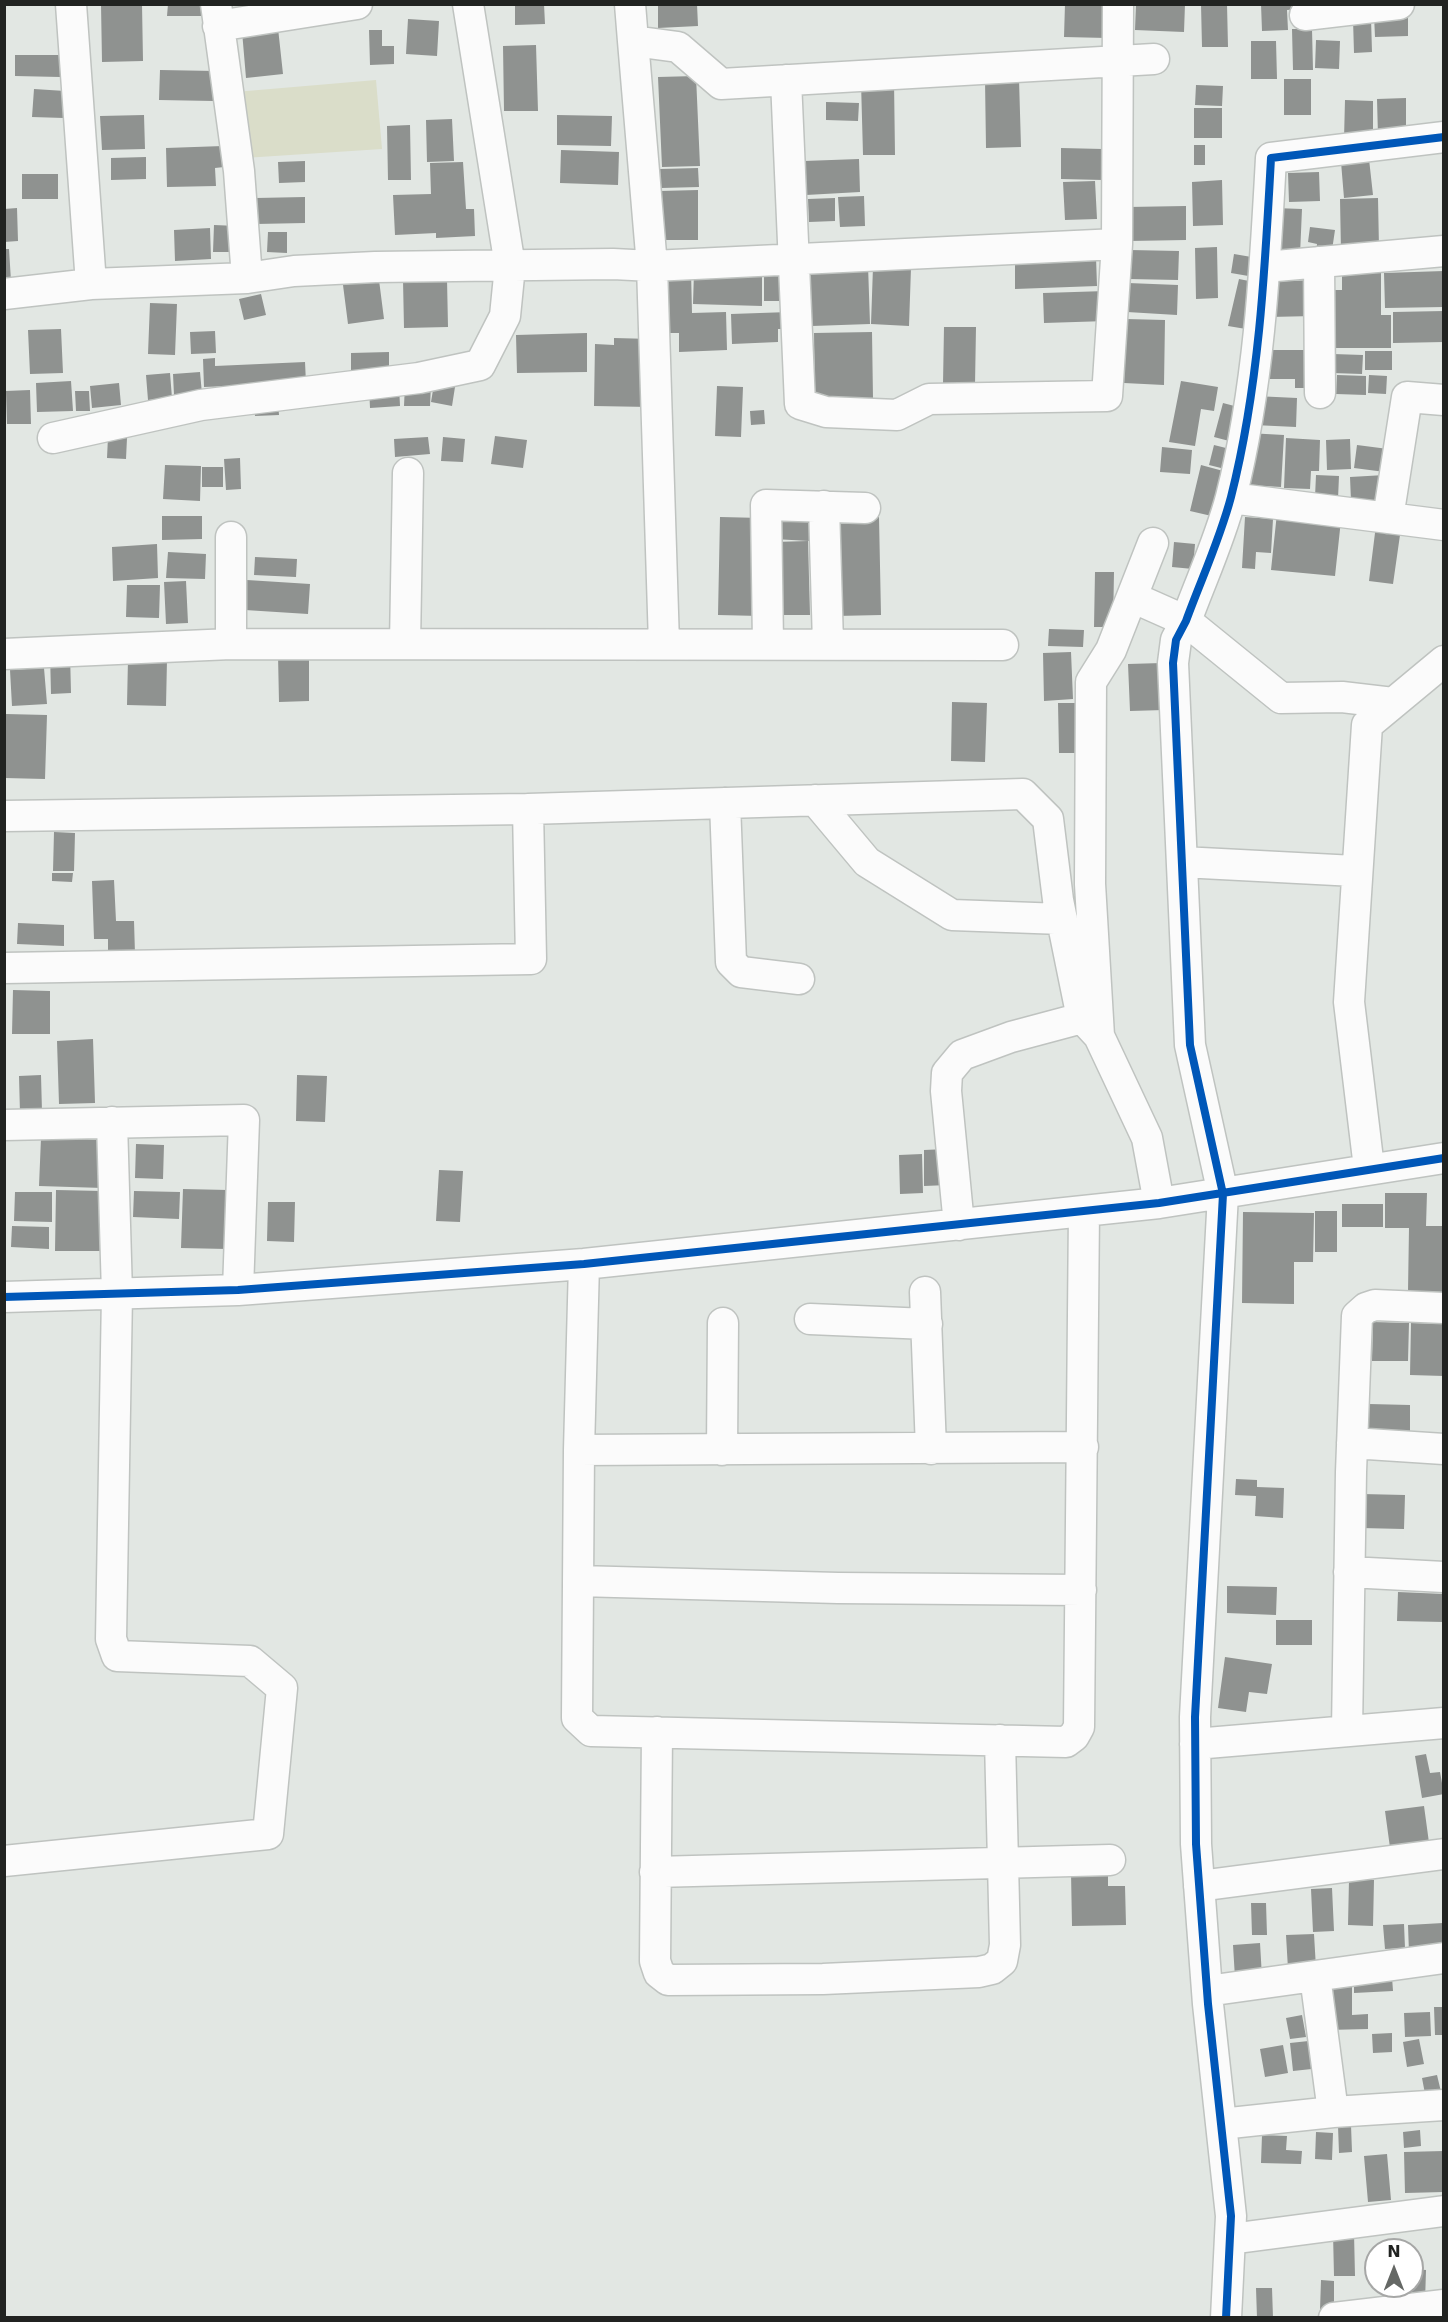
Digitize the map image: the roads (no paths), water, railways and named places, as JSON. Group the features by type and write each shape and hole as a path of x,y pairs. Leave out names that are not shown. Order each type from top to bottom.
{"street":[{"path":"71,4 91,285"},
{"path":"247,278 239,171 217,15 357,4"},
{"path":"53,438 201,405 419,378 480,365 505,316 510,266 468,4"},
{"path":"630,4 652,266 664,644"},
{"path":"786,80 800,404 826,412 897,415 929,399 1107,396 1117,244 1118,4"},
{"path":"1305,15 1399,4"},
{"path":"633,41 678,47 721,84 1154,59"},
{"path":"1226,2318 1231,2216 1207,1991 1194,1803 1195,1744 1223,1194 1190,1044 1173,663 1176,640 1186,621 1231,498 1248,405 1265,267 1271,158 1443,137"},
{"path":"4,294 91,285 247,278 294,272 375,267 652,266 1117,244"},
{"path":"1265,267 1443,251"},
{"path":"1319,262 1320,393"},
{"path":"1388,518 1407,397 1443,400"},
{"path":"405,644 408,473"},
{"path":"1231,498 1443,525"},
{"path":"768,644 766,505 865,508"},
{"path":"824,506 828,644"},
{"path":"231,537 231,644"},
{"path":"1091,1027 1091,682 1111,650 1153,543"},
{"path":"1132,597 1186,621 1281,698 1342,697 1393,703"},
{"path":"4,654 231,644 1003,645"},
{"path":"1369,1168 1349,1002 1367,725 1443,661"},
{"path":"4,816 528,808 1023,794 1048,819 1062,919 1091,1027 1147,1138 1159,1203"},
{"path":"815,800 867,862 952,915 1062,919"},
{"path":"725,803 731,962 741,972 799,979"},
{"path":"4,968 531,959 528,808"},
{"path":"1182,862 1356,871"},
{"path":"959,1225 945,1090 947,1073 962,1055 1011,1037 1091,1027"},
{"path":"4,1125 244,1120 238,1290"},
{"path":"4,1861 268,1834 282,1688 250,1661 117,1656 111,1639 117,1294 112,1122"},
{"path":"4,1297 238,1290 584,1264 1159,1203 1443,1158"},
{"path":"584,1264 579,1450 577,1718 591,1731 1066,1742 1074,1736 1079,1727 1084,1211"},
{"path":"926,1292 931,1449"},
{"path":"1347,1731 1352,1443 1357,1316 1366,1308 1375,1305 1443,1308"},
{"path":"810,1319 927,1324"},
{"path":"722,1450 723,1323"},
{"path":"1352,1443 1443,1449"},
{"path":"579,1450 1083,1447"},
{"path":"1349,1572 1443,1577"},
{"path":"578,1581 838,1588 1081,1590"},
{"path":"1195,1744 1443,1723"},
{"path":"657,1732 655,1961 659,1973 668,1980 823,1979 979,1972 992,1969 1002,1961 1005,1945 1000,1740"},
{"path":"1199,1886 1443,1854"},
{"path":"655,1872 1003,1861 1110,1860"},
{"path":"1207,1991 1443,1958"},
{"path":"1315,1976 1333,2112"},
{"path":"1221,2124 1333,2112 1443,2105"},
{"path":"1230,2239 1443,2211"},
{"path":"1334,2318 1443,2306"}]}
